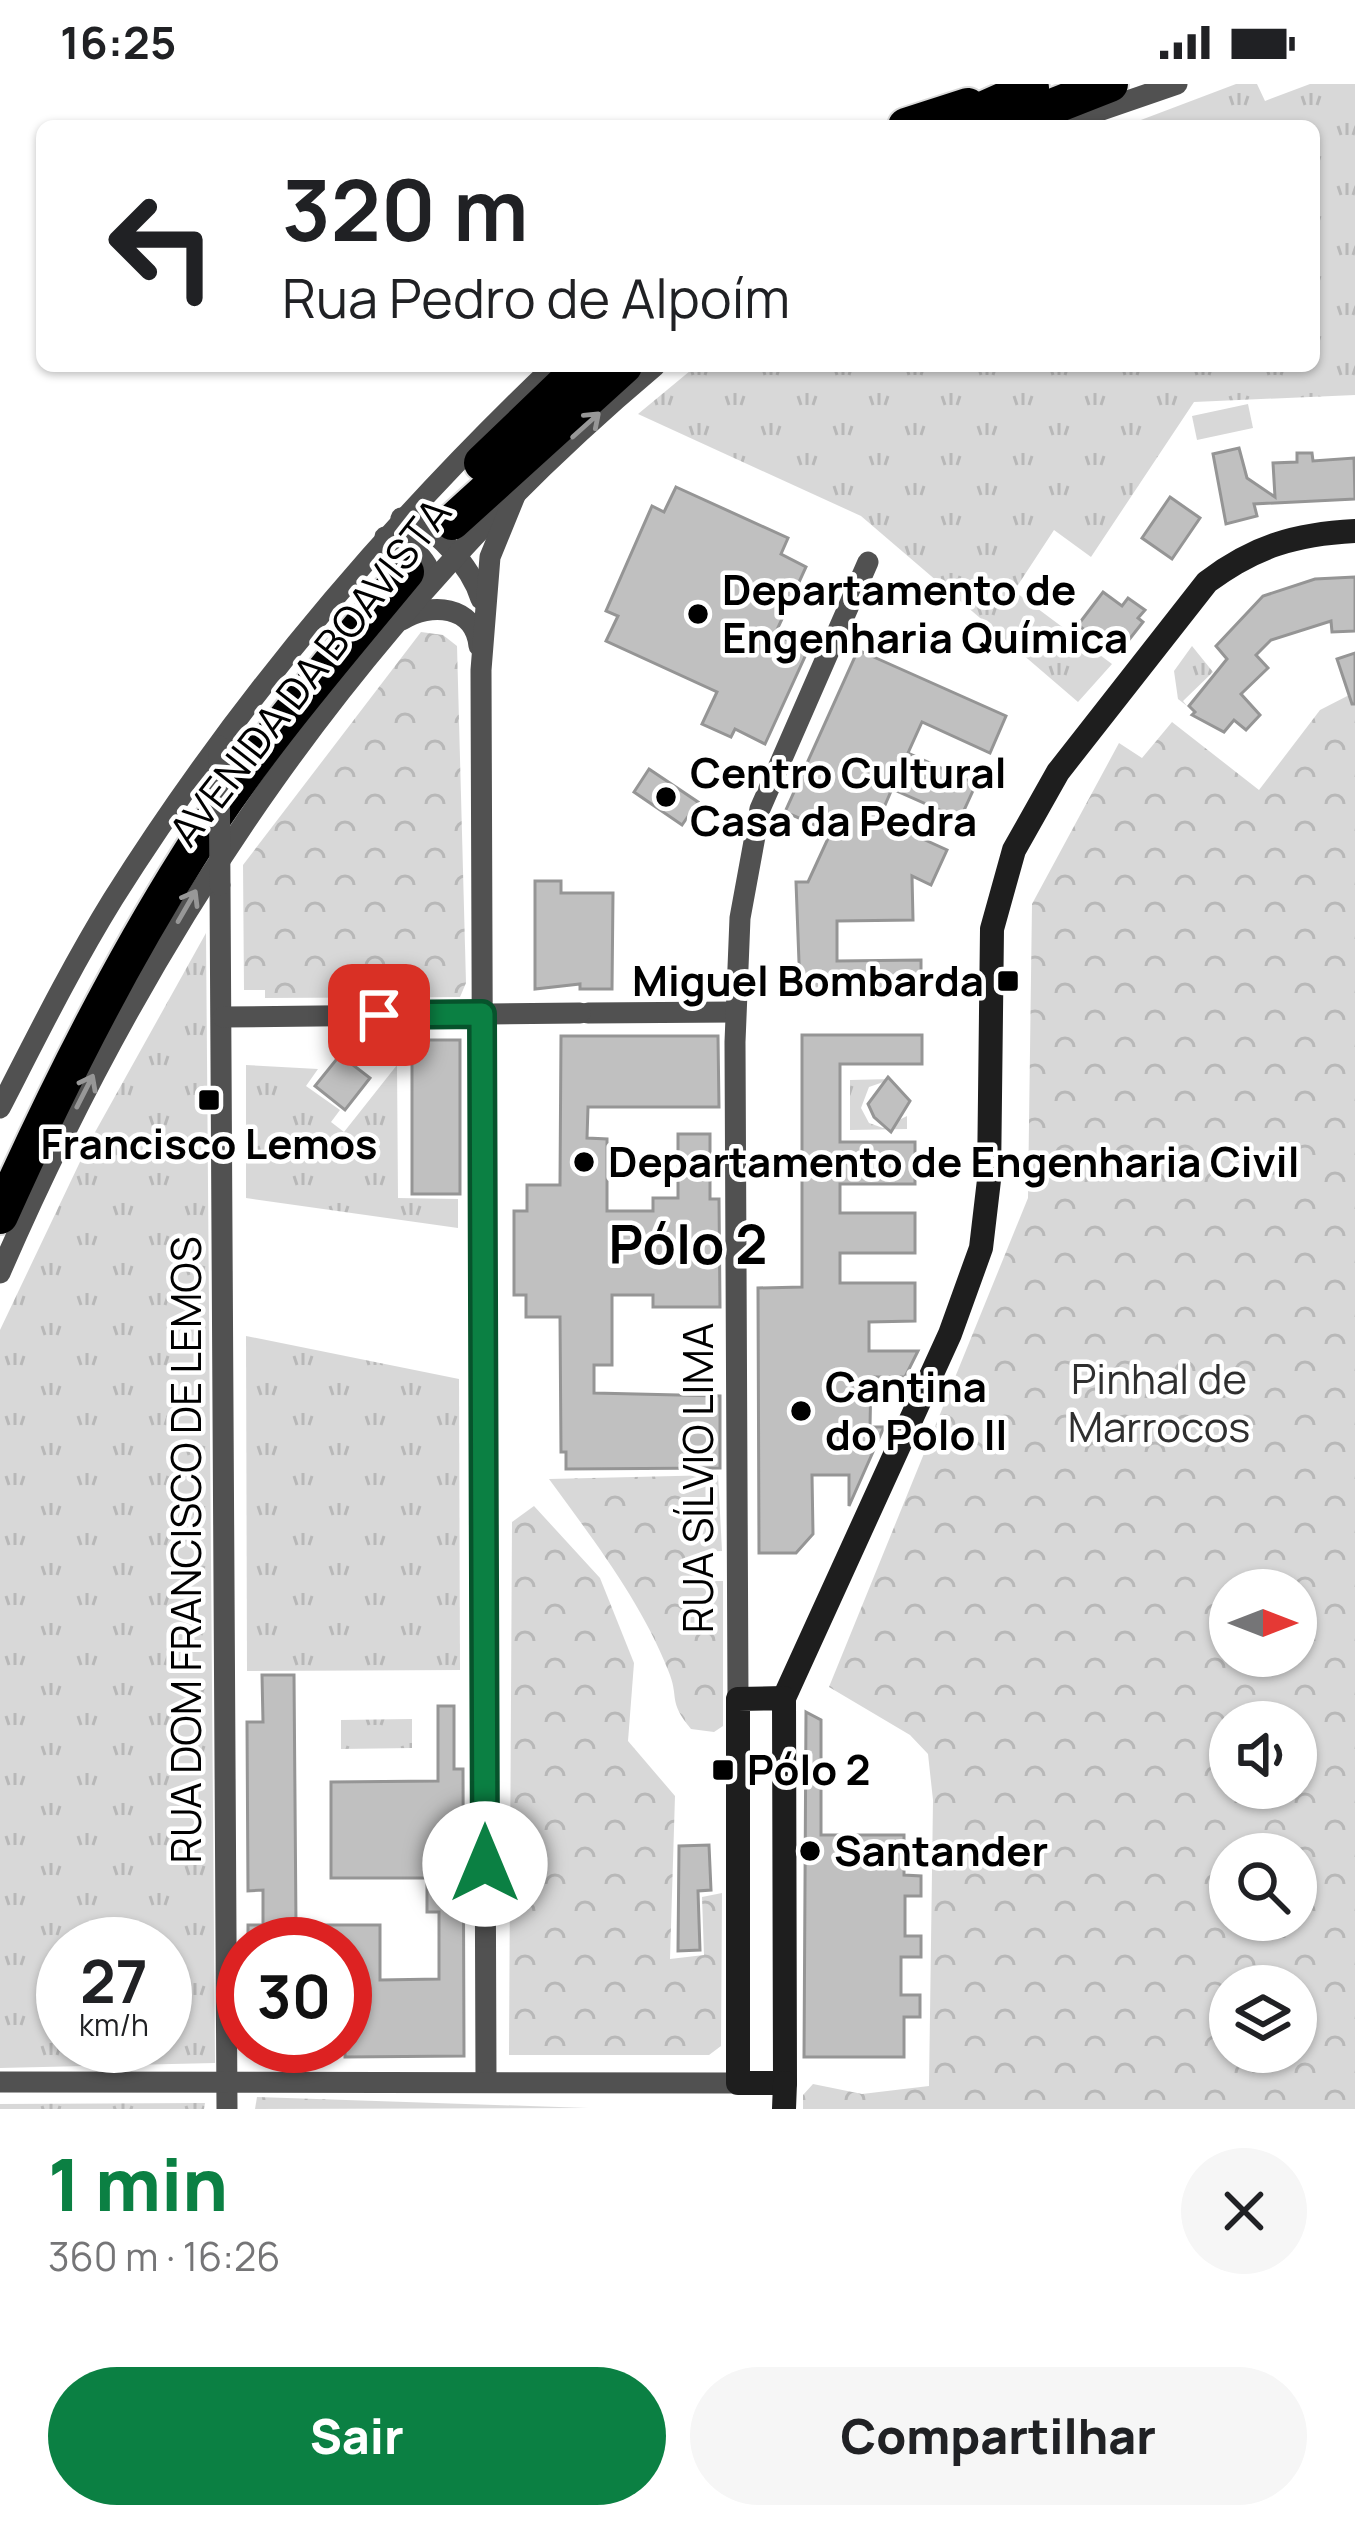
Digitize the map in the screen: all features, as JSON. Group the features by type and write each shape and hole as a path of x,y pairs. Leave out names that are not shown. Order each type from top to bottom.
{"highway":[{"path":"996,116 1042,84"},
{"path":"921,120 955,107 996,116 1110,84"},
{"name":"AVENIDA DA BOAVISTA","path":"436,526 577,372"},
{"name":"AVENIDA DA BOAVISTA","path":"436,526 617,372"},
{"name":"AVENIDA DA BOAVISTA","path":"0,1162 94,979 178,841 306,665 404,561"},
{"name":"AVENIDA DA BOAVISTA","path":"0,1216 74,1061 188,856 404,561"}],"street":[{"path":"1072,120 1177,84"},
{"name":"AVENIDA DA BOAVISTA","path":"0,1108 114,897 289,650 404,561 436,526 550,372"},
{"name":"AVENIDA DA BOAVISTA","path":"0,1273 76,1107 198,886 256,801 399,621 404,561 436,526 519,486 648,372"},
{"path":"486,2080 481,670 490,557 519,486"},
{"path":"436,526 469,572 484,606"},
{"path":"0,2082 738,2083 784,2096 784,1699 950,1334 981,1248 989,1180 992,929 1006,872 1031,811 1207,582 1241,557 1277,540 1355,531"},
{"name":"RUA SÍLVIO LIMA","path":"738,2083 735,1012 740,918 760,809 868,562"},
{"path":"399,621 419,608 438,607 467,620 478,636 481,670"},
{"name":"RUA DOM FRANCISCO DE LEMOS","path":"219,746 227,2109"},
{"path":"223,1017 735,1012"},
{"path":"738,1699 784,1699"}],"green space":[{"path":"1236,84 1257,84 1265,101 1310,84 1355,84 1355,395 1194,402 1091,557 1054,530 1014,591 1112,664 1078,702 861,516 638,414 689,372 1320,372 1320,120 1141,120"},
{"path":"1248,404 1253,428 1197,440 1192,416"},
{"path":"421,632 443,635 457,646 466,983 460,997 265,998 265,990 244,990 243,865"},
{"path":"1192,646 1213,672 1183,701 1187,706 1178,699 1174,671"},
{"name":"Pinhal de Marrocos","path":"1355,692 1355,2109 803,2109 803,2095 813,2084 862,2094 929,2086 933,1800 928,1754 910,1735 829,1687 1028,1198 1032,904 1119,743 1142,758 1172,722 1259,790 1320,710"},
{"path":"206,933 215,2063 192,2064 192,1917 36,1917 36,2067 0,2068 0,1330 89,1143"},
{"path":"246,1065 318,1069 306,1086 340,1110 331,1122 344,1132 397,1065 398,1198 458,1199 458,1228 246,1198"},
{"path":"892,1079 869,1087 861,1108 869,1123 883,1128 907,1116 907,1129 850,1130 850,1080"},
{"path":"246,1336 459,1379 460,1670 247,1671"},
{"path":"718,1475 722,1551 700,1552 700,1581 723,1581 723,1726 714,1732 691,1729 684,1719 644,1619 549,1479"},
{"path":"534,1506 600,1578 634,1663 628,1741 675,1796 670,1959 704,1955 702,1897 722,1893 721,2046 709,2055 509,2055 512,1522"},
{"path":"412,1719 412,1748 341,1749 341,1720"},
{"path":"257,2097 588,2108 255,2109"},
{"path":"205,2103 204,2109 0,2109 0,2104"}],"building":[{"path":"1239,448 1247,478 1275,497 1273,463 1297,462 1297,453 1312,453 1313,461 1354,458 1355,499 1254,504 1257,516 1226,524 1213,454"},
{"name":"Departamento de Engenharia Química","path":"676,487 788,538 781,554 806,567 775,634 808,650 765,744 735,729 731,737 702,724 717,692 606,641 618,616 606,611 652,506 664,512"},
{"path":"1170,497 1200,518 1172,559 1142,538"},
{"path":"1355,577 1355,631 1332,632 1331,621 1271,640 1256,655 1268,668 1241,694 1260,715 1246,730 1234,720 1224,732 1192,715 1195,712 1189,706 1227,659 1216,646 1263,596 1315,579"},
{"path":"1103,592 1122,606 1128,598 1145,610 1138,618 1143,622 1117,655 1078,625"},
{"path":"858,650 1006,716 990,753 922,722 908,753 976,784 960,819 892,789 879,819 947,850 931,885 912,876 913,920 837,921 837,961 921,960 921,989 800,989 796,882 808,882 831,832 785,812"},
{"path":"1355,653 1355,704 1352,704 1337,659"},
{"name":"Centro Cultural Casa da Pedra","path":"649,769 698,802 682,825 634,792"},
{"path":"535,881 561,881 561,893 613,893 612,989 580,989 580,984 535,989"},
{"path":"802,1035 922,1035 922,1064 840,1064 840,1142 915,1142 915,1184 840,1184 840,1213 915,1213 915,1253 840,1253 840,1283 915,1283 915,1321 869,1322 869,1351 918,1351 905,1377 871,1377 870,1427 884,1427 849,1506 849,1475 812,1475 813,1534 796,1553 759,1553 758,1288 802,1287"},
{"name":"Departamento de Engenharia Civil","path":"561,1036 718,1036 719,1107 588,1107 587,1138 607,1139 607,1211 653,1211 653,1198 678,1198 678,1134 710,1134 710,1199 719,1199 720,1307 653,1307 653,1295 612,1295 612,1365 594,1365 594,1393 720,1396 720,1468 566,1469 566,1452 561,1452 560,1317 526,1317 526,1295 514,1295 514,1211 527,1211 527,1185 560,1185"},
{"path":"412,1040 460,1040 460,1194 412,1194"},
{"path":"340,1055 370,1078 345,1110 315,1086"},
{"path":"888,1077 910,1101 891,1132 874,1117 868,1104"},
{"path":"262,1675 294,1675 296,1917 263,1917 263,1890 248,1891 247,1722 263,1722"},
{"path":"438,1706 454,1706 454,1769 463,1769 464,2056 372,2057 372,1925 380,1925 380,1980 439,1979 439,1912 427,1912 427,1878 331,1878 331,1782 438,1781"},
{"path":"806,1712 821,1720 821,1835 904,1835 904,1875 921,1876 921,1896 905,1896 905,1936 921,1936 921,1957 901,1957 901,1995 920,1995 920,2017 904,2017 904,2057 804,2057"},
{"path":"709,1845 711,1890 698,1891 700,1950 678,1951 679,1846"}],"tunnel":[{"path":"395,557 437,509"}],"place":[{"name":"Departamento de Engenharia Química","path":"698,614"},
{"name":"Centro Cultural Casa da Pedra","path":"666,797"},
{"name":"Miguel Bombarda","path":"1008,981"},
{"name":"Francisco Lemos","path":"209,1100"},
{"name":"Departamento de Engenharia Civil","path":"584,1162"},
{"name":"Cantina do Polo II","path":"801,1411"},
{"name":"Pólo 2","path":"723,1770"},
{"name":"Santander","path":"810,1851"}],"district":[{"name":"Pólo 2","path":"688,1245"}],"route":[{"path":"379,1015 482,1014 485,1864"}]}
